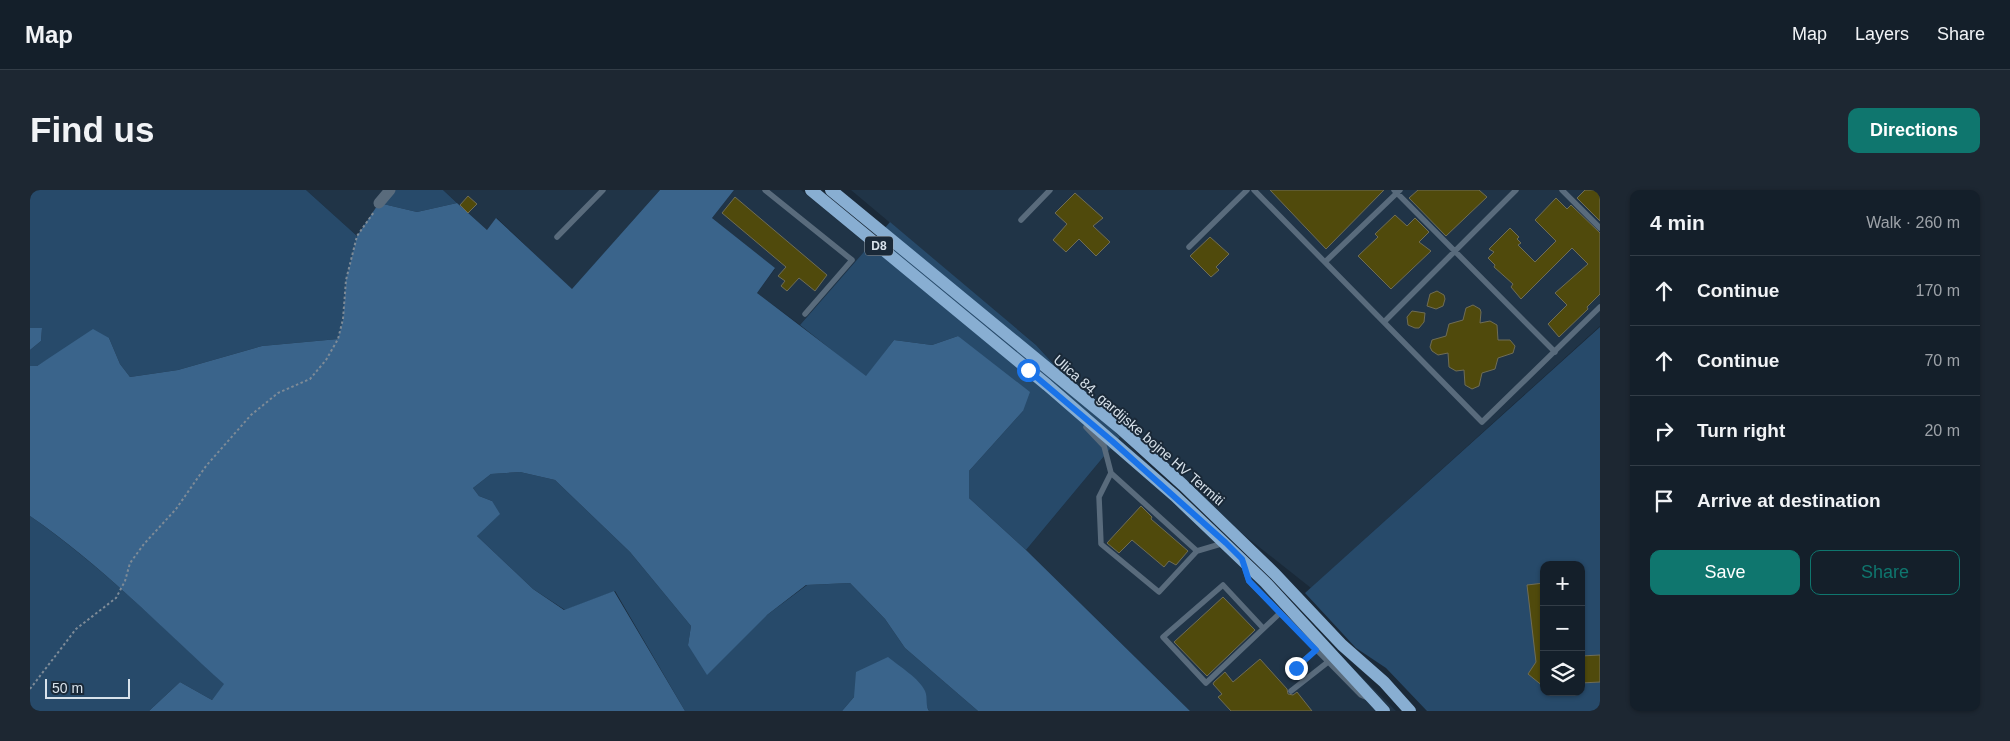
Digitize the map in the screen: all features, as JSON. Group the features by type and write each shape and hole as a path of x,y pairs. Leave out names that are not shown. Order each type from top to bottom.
{"main road":[{"name":"Ulica 84. gardijske bojne HV Termiti","path":"810,190 1112,441 1226,543 1293,610 1384,711"},
{"name":"Ulica 84. gardijske bojne HV Termiti","path":"831,190 1120,428 1183,484 1275,574 1342,645 1384,682 1410,711"}],"street":[{"path":"379,203 390,190"}],"lane":[{"path":"557,237 603,190"},
{"path":"764,190 852,260 805,314"},
{"path":"1021,220 1050,190"},
{"path":"1188,247 1247,190"},
{"path":"1254,190 1482,422 1600,308"},
{"path":"1384,322 1516,190"},
{"path":"1562,190 1600,228"},
{"path":"1325,262 1397,191 1555,352"},
{"path":"1028,370 1044,389 1100,439 1104,446 1111,473 1197,551"},
{"path":"1111,473 1099,497 1101,544 1159,592 1197,551 1226,543"},
{"path":"1242,559 1249,581 1361,695 1374,700"},
{"path":"1263,628 1223,585 1163,637 1206,682 1280,613"},
{"path":"1296,668 1316,650"},
{"path":"1291,692 1328,662"}],"path":[{"path":"30,689 76,629 116,598 125,581 130,563 176,509 206,466 252,415 278,394 310,378 326,360 338,339 343,319 346,280 357,236 379,203"}],"shaded area":[{"path":"30,190 306,190 357,236 346,280 343,319 338,339 262,346 178,370 130,377 120,364 109,338 74,344 37,366 30,366 30,350 41,341 42,328 30,328"},
{"path":"306,190 390,190 357,236"},
{"path":"390,190 443,190 457,203 417,212 379,203"},
{"path":"443,190 660,190 572,290 497,218 488,231"},
{"path":"660,190 734,190 712,218 775,268 757,293 866,376 894,340 932,345 958,336 1030,392 1023,411 969,471 969,498 1026,550 1190,711 978,711 905,648 885,619 850,583 806,585 767,615 707,675 688,645 691,626 630,552 555,480 520,472 491,474 473,488 479,496 492,501 500,514 477,536 533,589 564,610 614,591 685,711 149,711 180,682 212,700 224,684 81,554 30,516 30,366 37,366 93,329 109,338 120,364 130,377 178,370 262,346 338,339 343,319 346,280 357,236 379,203 417,212 457,203 487,230 496,218 572,289"},
{"path":"734,190 801,190 869,246 800,325 757,293 775,269 712,218"},
{"path":"851,190 1600,190 1600,326 1311,588 1125,441 1396,711 1190,711 1026,550 1120,437 1036,345"},
{"path":"890,222 1036,345 1120,437 1026,550 969,498 969,471 1023,411 958,336 932,345 894,340 866,377 800,325"},
{"path":"1600,327 1600,711 1427,711 1386,668 1356,648 1305,593"},
{"path":"30,328 42,328 41,341 30,350"},
{"path":"520,472 555,480 630,552 691,626 688,645 767,615 807,585 850,583 885,619 905,648 978,711 929,711 915,679 904,671 854,697 842,711 685,711 615,591 565,610 533,589 477,536 492,501 479,496 473,488 491,474"},
{"path":"30,516 105,575 225,684 212,700 180,682 149,711 30,711"},
{"path":"888,657 914,677 922,686 926,694 929,711 842,711 854,697 856,672"}],"building":[{"path":"1270,190 1384,190 1326,249"},
{"path":"1418,190 1479,190 1487,197 1446,236 1409,198"},
{"path":"1585,190 1595,190 1600,195 1600,221 1577,198"},
{"path":"1075,193 1103,218 1093,226 1110,242 1096,256 1079,239 1066,252 1053,240 1067,224 1055,213"},
{"path":"468,196 477,204 468,213 460,205"},
{"path":"735,197 827,275 815,291 799,278 787,291 781,286 785,281 778,276 786,267 722,213"},
{"path":"1556,198 1567,209 1571,205 1600,233 1600,294 1587,307 1588,309 1559,337 1548,324 1567,305 1555,293 1588,264 1572,248 1521,299 1511,287 1513,284 1494,267 1495,265 1488,258 1494,252 1489,249 1510,228 1519,237 1517,239 1521,243 1518,245 1535,262 1556,241 1535,220"},
{"path":"1395,215 1407,226 1415,218 1429,232 1419,242 1431,251 1391,289 1358,256 1378,237 1375,234"},
{"path":"1210,237 1229,254 1216,267 1219,270 1211,277 1190,256"},
{"path":"1437,291 1444,295 1443,306 1436,309 1427,306 1430,294"},
{"path":"1473,305 1480,309 1480,323 1490,321 1497,325 1498,340 1510,340 1515,346 1513,353 1498,358 1495,369 1482,373 1479,386 1472,389 1465,385 1464,370 1456,371 1449,367 1448,353 1438,355 1430,347 1432,340 1446,336 1449,324 1463,320 1466,308"},
{"path":"1412,311 1425,313 1424,322 1419,328 1408,325 1407,317"},
{"path":"1141,506 1152,517 1151,519 1188,551 1176,565 1169,561 1164,567 1132,540 1119,553 1107,543"},
{"path":"1540,583 1540,684 1528,674 1536,662 1527,585"},
{"path":"1223,597 1255,630 1207,676 1174,642"},
{"path":"1600,655 1600,682 1585,683 1585,656"},
{"path":"1260,659 1287,689 1288,694 1293,695 1297,692 1312,711 1231,711 1218,697 1222,694 1213,684 1214,682 1225,672 1233,682"}],"route":[{"path":"1028,370 1175,496 1242,559 1249,581 1316,650 1296,668"}]}
